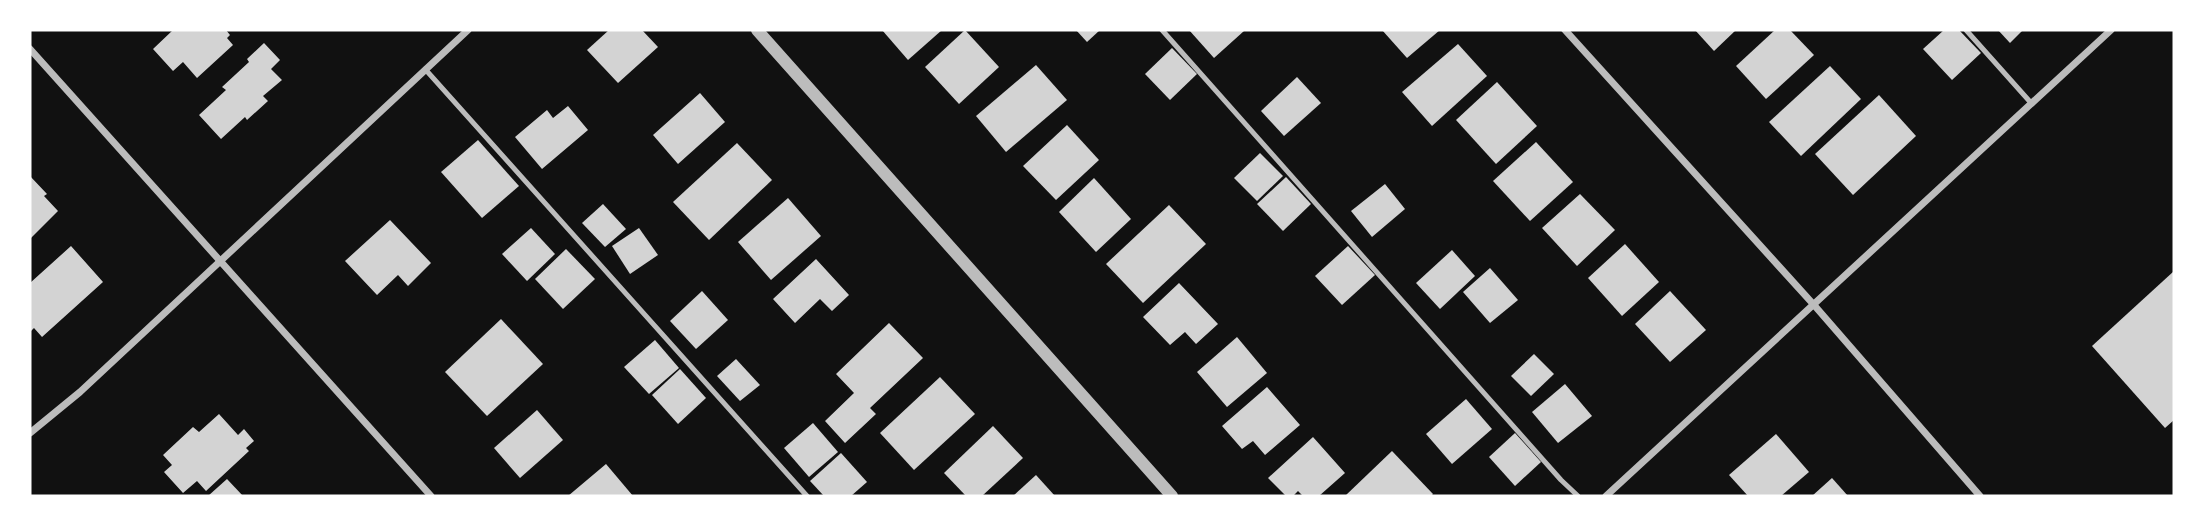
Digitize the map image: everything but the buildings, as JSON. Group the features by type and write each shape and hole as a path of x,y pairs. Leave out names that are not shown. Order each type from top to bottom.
{"street":[{"path":"30,433 80,392 468,30"},
{"path":"757,30 1172,496"},
{"path":"1565,30 1814,305 1980,496"},
{"path":"1606,496 2111,30"},
{"path":"30,49 431,496"}],"lane":[{"path":"1162,30 1578,496"},
{"path":"1966,30 2032,104"},
{"path":"425,69 807,496"}]}
